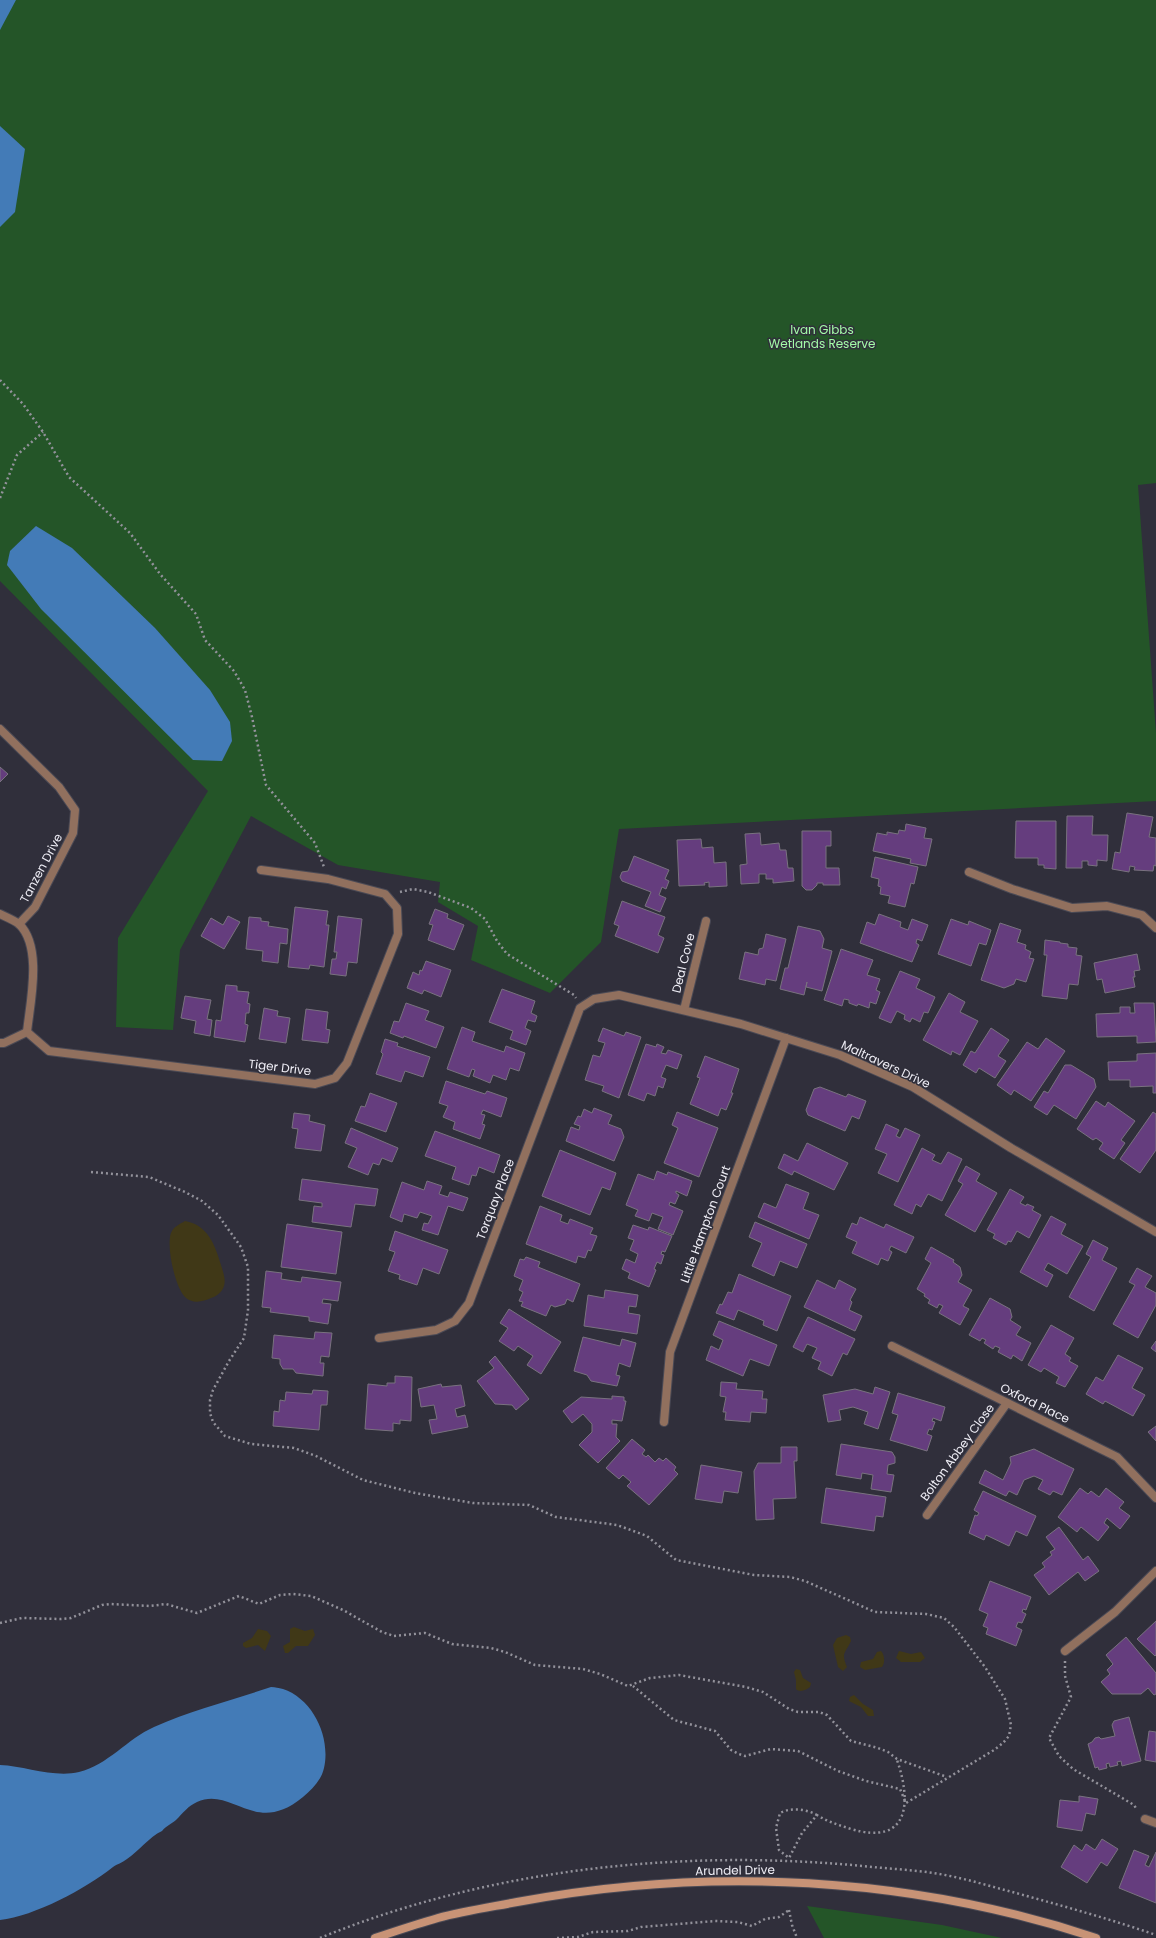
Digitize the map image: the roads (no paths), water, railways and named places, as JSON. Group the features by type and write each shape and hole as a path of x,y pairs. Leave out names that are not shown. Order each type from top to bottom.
{"main road":[{"name":"Arundel Drive","path":"374,1938 439,1918 567,1892 650,1884 724,1881 797,1882 877,1889 967,1904 1058,1926 1096,1938"}],"street":[{"name":"Tanzen Drive","path":"0,729 59,787 75,810 74,833 35,907 19,924"},
{"name":"Tiger Drive","path":"27,1032 49,1051 315,1084 335,1078 347,1063 398,934 397,908 385,894 328,879 261,870"},
{"path":"969,872 1012,889 1072,908 1107,906 1142,915 1156,928"},
{"path":"0,914 19,924 29,941 35,965 27,1032 4,1043 0,1043"},
{"name":"Deal Cove","path":"684,1010 706,921"},
{"name":"Maltravers Drive","path":"580,1008 594,999 620,995 741,1024 840,1055 913,1087 1011,1148 1156,1232"},
{"name":"Torquay Place","path":"379,1338 436,1330 455,1321 469,1303 580,1008"},
{"name":"Little Hampton Court","path":"664,1422 670,1352 786,1038"},
{"name":"Oxford Place","path":"892,1346 1117,1457 1156,1498"},
{"name":"Bolton Abbey Close","path":"926,1515 1007,1403"},
{"path":"1066,1651 1115,1612 1156,1571"},
{"path":"1145,1819 1156,1823"}],"water":[{"path":"0,0 16,0 0,30"},
{"path":"0,126 25,149 15,212 0,227"},
{"path":"36,526 72,548 155,628 210,690 230,722 232,741 222,761 193,760 41,609 7,565 10,551"},
{"path":"271,1687 283,1689 294,1694 303,1701 311,1710 322,1732 325,1744 323,1773 313,1788 303,1797 286,1808 271,1812 258,1812 222,1800 210,1799 197,1802 131,1856 88,1884 44,1907 28,1913 0,1920 0,1765 60,1774 79,1772 99,1764 135,1738 154,1727 198,1710"}],"park label":[{"name":"Ivan Gibbs Wetlands Reserve","path":"822,336"}]}
